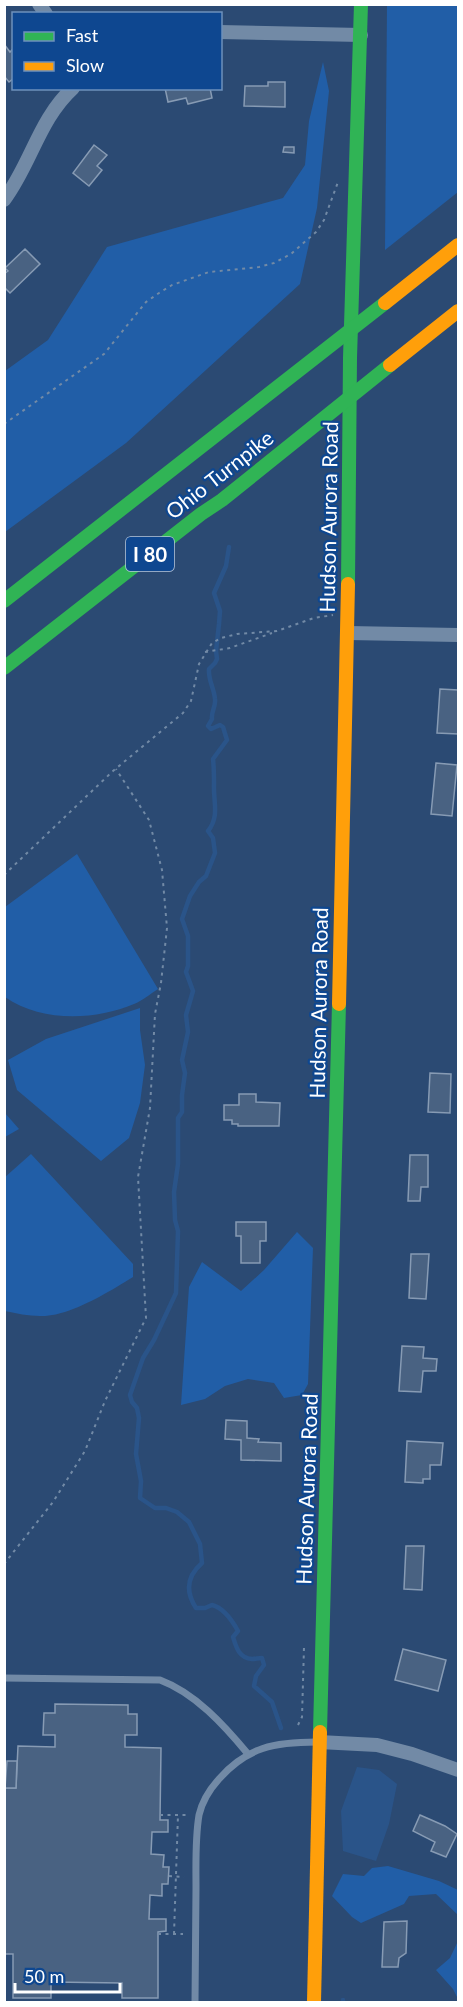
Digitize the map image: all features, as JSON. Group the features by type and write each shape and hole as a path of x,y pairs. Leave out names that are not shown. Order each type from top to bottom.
{"main road":[{"name":"Hudson Aurora Road","path":"314,2002 348,633 350,358 362,4"},
{"name":"Ohio Turnpike","path":"4,601 459,245"},
{"name":"Ohio Turnpike","path":"4,668 459,311"}],"street":[{"path":"222,32 361,35"},
{"path":"4,200 17,181 42,128 71,90"},
{"path":"348,633 459,635"},
{"path":"319,1742 377,1745 459,1770"}],"lane":[{"path":"4,1678 160,1680 192,1698 220,1723 248,1754"},
{"path":"195,2002 197,1843 200,1814 210,1789 228,1769 248,1754 289,1742 319,1742"}],"path":[{"path":"4,424 104,354 138,311 172,285 209,273 259,267 274,263 291,254 316,232 324,220 339,179"},
{"path":"205,652 230,648 314,618 333,615"},
{"path":"4,875 116,769 172,723 191,701 199,664 212,643 237,634 277,631"},
{"path":"4,1564 53,1502 85,1451 105,1401 146,1318 138,1177 150,1108 155,1014 167,928 162,870 149,820 116,769"},
{"path":"160,1815 188,1815"},
{"path":"174,1934 178,1815"},
{"path":"169,1876 184,1877"},
{"path":"158,1935 183,1934"}],"shaded area":[{"path":"387,5 458,5 458,192 385,250"},
{"path":"323,62 329,91 317,208 300,284 126,443 5,532 5,371 48,340 107,247 283,198 305,165 309,121"},
{"path":"77,854 158,989 137,1003 102,1014 51,1015 19,1005 5,997 5,907"},
{"path":"140,1008 140,1030 145,1065 140,1103 129,1138 101,1161 17,1090 8,1060 46,1039"},
{"path":"5,1113 19,1129 4,1137"},
{"path":"31,1154 133,1264 133,1277 117,1287 78,1307 47,1316 5,1311 4,1178"},
{"path":"297,1232 313,1248 308,1384 302,1395 284,1398 274,1383 248,1379 225,1386 205,1399 181,1405 189,1287 202,1262 241,1291 264,1270"},
{"path":"357,1767 379,1770 397,1784 389,1824 376,1861 343,1851 341,1811"},
{"path":"388,1866 439,1881 458,1890 458,1915 436,1894 409,1896 404,1904 361,1923 332,1896 343,1874 364,1876 372,1868"},
{"path":"458,1941 458,1999 453,1989 436,1970 450,1958"}],"building":[{"path":"4,44 10,52 12,50 12,80 9,82 4,76"},
{"path":"268,82 285,82 285,107 244,106 245,86 268,86"},
{"path":"165,90 210,90 212,98 188,104 186,98 168,102"},
{"path":"94,145 107,155 97,166 102,170 89,186 73,173"},
{"path":"284,147 294,147 294,153 283,152"},
{"path":"25,249 40,264 10,293 4,287 4,274 8,271 5,268"},
{"path":"440,689 458,690 458,734 437,733"},
{"path":"436,763 457,765 452,816 431,814"},
{"path":"430,1073 451,1074 450,1113 428,1112"},
{"path":"239,1094 256,1094 256,1102 280,1103 279,1126 238,1126 238,1124 232,1124 232,1120 224,1120 224,1105 239,1105"},
{"path":"410,1155 428,1155 428,1187 421,1187 420,1201 408,1201"},
{"path":"236,1222 266,1222 266,1241 260,1241 260,1263 241,1263 241,1236 236,1236"},
{"path":"411,1254 429,1254 426,1299 409,1298"},
{"path":"402,1346 424,1347 423,1358 437,1359 436,1371 423,1371 421,1392 399,1391"},
{"path":"226,1420 247,1421 247,1438 259,1439 258,1442 281,1443 281,1461 241,1460 241,1440 225,1439"},
{"path":"407,1441 443,1443 441,1465 430,1465 430,1479 423,1479 423,1483 405,1482"},
{"path":"406,1546 424,1546 422,1590 404,1589"},
{"path":"403,1649 446,1660 438,1691 395,1680"},
{"path":"55,1704 128,1705 128,1714 137,1714 137,1735 125,1735 125,1747 161,1748 160,1820 168,1820 168,1832 152,1832 151,1854 164,1855 163,1867 169,1867 168,1884 162,1884 162,1896 150,1895 149,1919 166,1919 166,1931 158,1932 158,1998 122,1998 122,1983 51,1982 51,1998 13,1998 13,1954 4,1954 5,1788 16,1788 18,1746 55,1747 55,1735 43,1735 44,1713 55,1713"},
{"path":"7,1761 17,1761 16,1788 5,1788"},
{"path":"420,1815 457,1834 446,1857 431,1851 435,1842 413,1831"},
{"path":"407,1921 406,1953 399,1958 398,1967 382,1967 384,1922"}],"waterway":[{"path":"229,547 226,566 214,593 220,611 217,659 209,669 215,702 212,719 208,726 211,729 220,725 223,727 227,740 213,759 215,814 208,831 213,838 215,853 206,876 190,896 182,919 188,936 186,972 193,991 186,1015 188,1032 182,1060 185,1073 182,1112 178,1118 178,1164 174,1192 175,1220 178,1231 176,1293 143,1358 130,1395 139,1418 136,1454 141,1481 140,1498 155,1508 166,1508 177,1512 189,1522 200,1544 202,1563 193,1573 189,1584 192,1602 196,1608 212,1605 224,1612 238,1631 233,1637 241,1654 252,1659 262,1658 264,1665 256,1676 254,1686 272,1702 281,1728"}],"traffic: fast":[{"path":"348,584 350,358 361,4"},
{"path":"4,601 385,303"},
{"path":"4,668 222,500 390,365"},
{"path":"320,1732 339,1004"}],"traffic: slow":[{"path":"385,303 458,245"},
{"path":"390,365 458,311"},
{"path":"339,1004 348,584"},
{"path":"314,2002 320,1732"}]}
